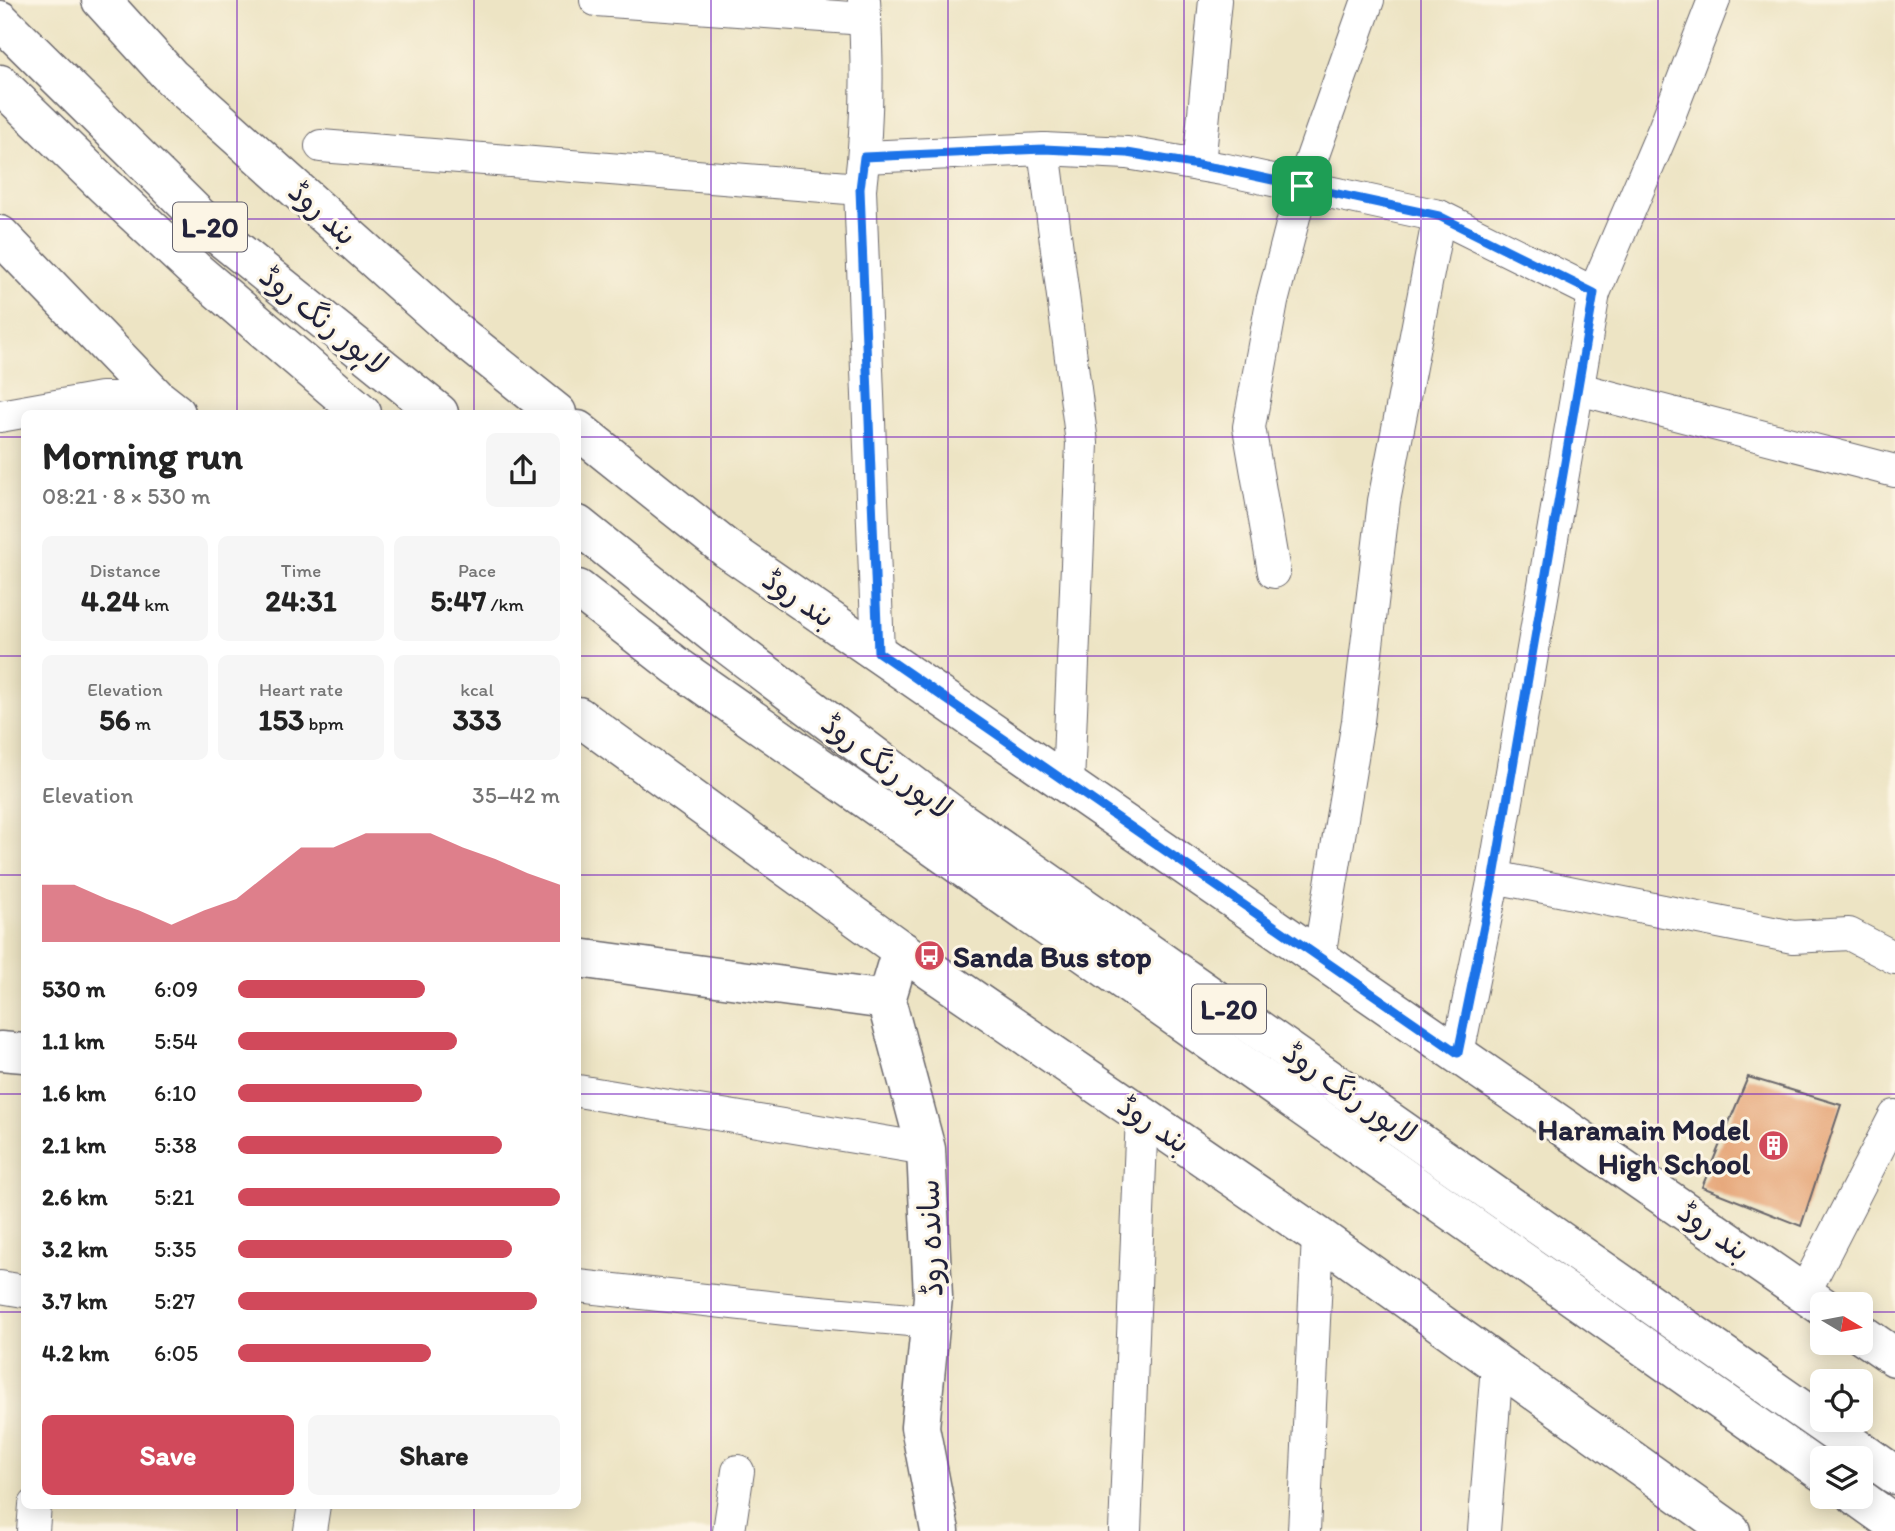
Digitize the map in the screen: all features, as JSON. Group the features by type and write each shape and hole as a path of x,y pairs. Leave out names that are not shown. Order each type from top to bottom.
{"main road":[{"name":"بند روڈ","path":"101,0 182,86 450,327 553,410"},
{"name":"لاہور رنگ روڈ","path":"0,20 218,235 435,410"},
{"name":"لاہور رنگ روڈ","path":"0,84 197,272 358,410"},
{"path":"0,235 167,405"},
{"name":"بند روڈ","path":"581,431 727,549 1810,1298"},
{"name":"لاہور رنگ روڈ","path":"581,527 721,640 959,820 1895,1475"},
{"name":"لاہور رنگ روڈ","path":"581,591 678,667 1810,1464"},
{"name":"بند روڈ","path":"581,718 901,950 1318,1236 1731,1531"},
{"path":"581,958 886,1000 901,950"},
{"name":"ساندہ روڈ","path":"886,1000 926,1149 933,1297 920,1427 940,1531"},
{"path":"0,1051 21,1053"},
{"path":"1873,1342 1895,1357"},
{"path":"1873,1508 1895,1524"}],"street":[{"path":"596,0 865,9 867,73 860,189 878,652"},
{"path":"1199,165 1215,0"},
{"path":"1274,572 1250,427 1272,302 1302,186 1368,0"},
{"path":"1458,1053 1494,877 1594,293 1664,129 1714,0"},
{"path":"321,146 860,189"},
{"path":"864,157 1044,149 1127,153 1199,165 1439,216 1594,293"},
{"path":"1044,149 1082,443 1068,784"},
{"path":"1319,957 1358,721 1384,501 1439,216"},
{"path":"1579,388 1895,471"},
{"path":"56,410 102,405 167,405"},
{"path":"0,416 21,414"},
{"path":"1494,877 1793,937 1849,934 1895,958"},
{"path":"581,1092 926,1149"},
{"path":"1125,1531 1142,1115"},
{"path":"1817,1292 1895,1116"},
{"path":"1304,1531 1318,1236"},
{"path":"581,1286 932,1322"},
{"path":"0,1287 21,1290"},
{"path":"1484,1531 1497,1366"},
{"path":"729,1531 738,1471"},
{"path":"33,1531 35,1509"},
{"path":"310,1531 313,1509"}],"building":[{"name":"Haramain Model High School","path":"1748,1077 1841,1105 1801,1226 1702,1187"}],"place":[{"name":"Sanda Bus stop","path":"930,956"},
{"name":"Haramain Model High School","path":"1773,1146"}],"route":[{"path":"1044,149 1127,153 1302,186 1439,216 1594,293 1494,877 1458,1053 878,652 860,189 864,157 1044,149"}]}
